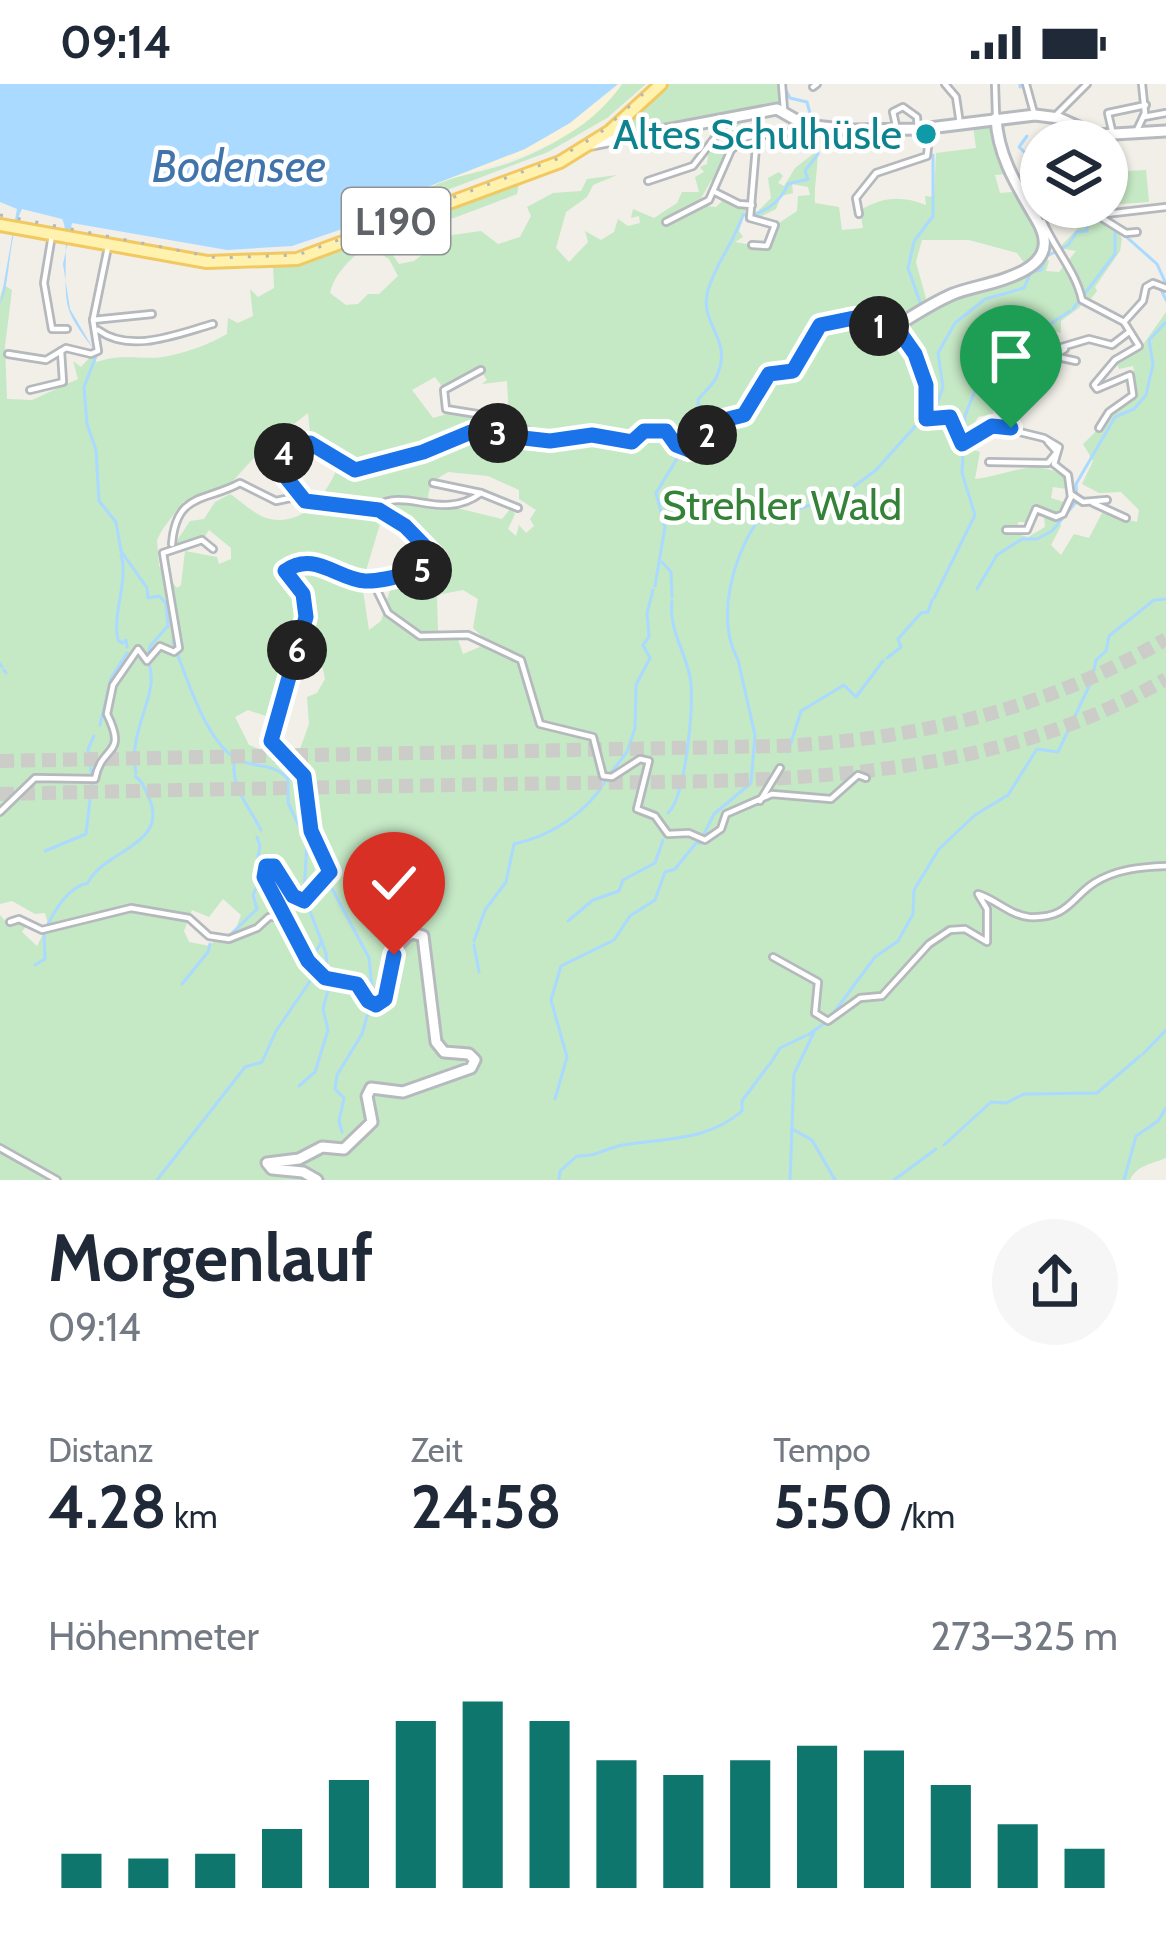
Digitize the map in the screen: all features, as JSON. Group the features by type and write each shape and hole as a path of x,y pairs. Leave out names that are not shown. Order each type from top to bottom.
{"main road":[{"name":"L190","path":"7,228 224,264 290,261 547,168 592,144 661,84"}],"street":[{"path":"945,84 956,98 960,124"},
{"path":"995,84 996,118 1020,195"},
{"path":"1026,84 1034,115"},
{"path":"1056,117 1087,84"},
{"path":"1137,133 1146,105 1142,84"},
{"path":"781,86 784,110"},
{"path":"1110,120 1109,112 1146,105"},
{"path":"859,214 856,198 869,178 892,166 926,158 924,129 904,107 893,112 897,131"},
{"path":"592,144 784,110 810,126"},
{"path":"1144,117 1166,113"},
{"path":"666,222 702,205 715,192 732,148 757,135 810,126 897,131 1034,115 1062,120"},
{"path":"648,181 693,166 730,118"},
{"path":"1128,134 1166,131"},
{"path":"752,244 767,246 775,225 750,215 757,135"},
{"path":"715,192 752,205"},
{"path":"1128,211 1166,207"},
{"path":"317,1180 267,1163 299,1159 322,1147 348,1147 372,1122 367,1096 373,1087 406,1091 475,1065 471,1055 440,1048 433,1025 427,944 421,935 409,934 397,947 385,999 370,1003 354,982 322,974 282,916 264,877 266,866 278,869 293,896 306,901 330,870 311,831 308,785 295,764 275,751 271,737 306,617 303,594 285,571 311,564 372,580 431,568 437,560 405,526 375,508 311,502 300,496 279,463 287,450 305,444 358,470 423,452 465,433 550,441 585,435 632,442 644,431 666,431 676,445 689,450 724,420 744,415 769,374 793,371 822,323 854,318 896,327 954,293 1014,278 1041,254 1038,228"},
{"path":"1044,228 1055,254 1078,274 1081,298 1124,322 1137,349 1120,356 1094,385 1097,389 1130,375 1133,394 1109,412 1099,428"},
{"path":"1118,228 1137,232"},
{"path":"60,236 45,301 52,329 67,328"},
{"path":"8,354 46,360 76,348 97,352 98,330 93,320 108,246"},
{"path":"1124,322 1143,301 1146,287 1162,285"},
{"path":"93,320 119,321 152,314"},
{"path":"98,330 113,339 137,343 213,324"},
{"path":"896,327 915,354 926,385 926,418 950,417 963,445 992,426 1039,436 1060,447 1054,464 1068,475 1076,497"},
{"path":"1025,358 1093,339 1112,345 1129,332"},
{"path":"1070,346 1052,354 1076,361"},
{"path":"30,390 63,382 61,351"},
{"path":"481,370 444,390 446,409 502,418 550,441"},
{"path":"989,462 1048,463 1056,447 1039,436"},
{"path":"172,547 176,521 193,498 244,483 276,502 300,496"},
{"path":"434,483 481,493 518,508"},
{"path":"375,508 387,500 459,506 481,493"},
{"path":"1076,497 1126,518"},
{"path":"1006,530 1025,532 1036,509 1061,516 1076,497"},
{"path":"1090,502 1107,500"},
{"path":"0,812 38,778 95,779 100,764 117,746 107,706 117,676 138,649 148,662 160,646 177,651 176,611 164,579 163,554 172,547 205,540 213,550"},
{"path":"372,580 388,613 423,636 468,635 521,660 540,724 593,737 605,777 647,759 650,767 640,782 638,812 657,818 666,833 688,833 705,840 721,829 726,814 772,794 828,800 840,795 858,775 866,778"},
{"path":"760,801 780,768"},
{"path":"773,957 818,982 815,1013 826,1022 860,998 885,994 944,933 965,929 986,942 987,908 978,894 1016,914 1038,916 1076,904 1089,886 1131,867 1166,866"},
{"path":"10,922 19,920 42,930 131,908 186,917 209,936 230,938 257,928 269,917 282,916"},
{"path":"0,1148 58,1180"},
{"path":"37,1180 41,1171"}],"green space":[{"path":"622,84 646,84 607,118 548,152 381,215 424,187 541,150 586,121"},
{"path":"664,84 777,84 783,104 606,140"},
{"name":"Strehler Wald","path":"737,122 749,130 767,127 731,148 721,176 711,181 697,205 716,207 726,197 747,206 739,231 743,237 735,242 764,247 776,225 797,211 798,196 810,195 808,187 792,184 793,193 781,196 776,209 758,218 755,214 771,198 768,178 779,172 783,176 778,183 784,186 795,168 813,154 810,129 818,152 815,203 839,207 842,230 863,228 860,210 876,202 900,199 926,205 925,196 934,197 936,153 976,148 973,125 994,126 1008,174 995,175 1000,193 1014,192 1020,200 1020,228 1036,228 1037,246 1026,265 1017,253 969,240 922,240 916,262 928,306 1008,281 1041,254 1049,261 1046,271 1059,272 1076,251 1059,248 1078,228 1116,228 1122,239 1120,251 1095,287 1097,291 1089,301 1082,298 1080,307 1061,321 1061,333 1050,330 1029,339 1034,348 1006,380 1010,390 1002,391 1007,399 1028,394 1019,402 993,406 993,414 978,417 971,430 972,449 980,452 975,479 1034,467 1068,480 1067,489 1053,487 1051,498 1064,502 1057,515 1035,507 1029,522 1018,522 1017,534 1028,537 1045,527 1044,517 1059,519 1061,526 1051,545 1061,555 1074,534 1089,538 1102,513 1137,522 1139,510 1121,492 1099,493 1082,484 1093,461 1083,444 1133,395 1134,384 1125,374 1134,371 1133,366 1119,369 1116,361 1140,349 1166,312 1166,1158 1141,1168 1130,1180 0,1180 0,915 9,925 14,920 26,926 22,932 37,946 48,924 45,913 35,914 12,901 0,904 0,297 4,285 12,290 5,346 7,399 32,400 78,379 73,361 81,367 91,356 97,362 163,357 227,334 228,318 238,323 253,316 250,289 258,297 274,288 273,265 520,179 517,194 454,218 410,225 395,233 390,230 363,249 339,273 330,293 346,305 358,304 368,294 379,294 398,276 389,259 379,253 381,247 387,246 399,264 426,252 424,232 443,245 445,236 481,231 498,244 520,237 531,216 527,207 553,193 581,191 587,179 617,175 593,185 587,197 566,212 556,248 569,262 588,242 585,231 601,240 614,232 618,219 628,226 640,223 639,216 631,218 633,209 654,218 677,203 682,192 699,192 695,177 707,164 708,155","holes":["480,369 487,380 482,384 507,381 509,420 454,412 433,418 412,390 435,377 444,389","308,413 311,442 362,468 339,464 314,505 283,520 265,518 230,494 215,502 204,519 190,521 174,545 203,539 209,530 231,548 231,559 219,564 217,557 185,551 177,588 159,566 157,540 162,530 183,502 231,483 262,449","448,472 488,476 519,490 519,499 536,510 530,519 534,526 526,533 519,525 516,536 508,529 515,514 511,508 502,519 461,509 429,508 431,486","383,514 439,563 428,577 390,590 381,621 369,630 362,584","463,590 478,599 473,628 489,643 463,654 456,634 438,633 437,595","297,653 322,665 325,679 317,693 307,697 309,724 295,763 249,745 235,717 248,710 272,718","223,899 241,915 233,936 215,939 210,946 189,942 184,931 192,910 209,917"]},
{"path":"1146,170 1149,202 1128,204 1128,171"}],"sand":[{"path":"622,84 583,124 561,138 437,184 375,218 407,195 547,137"}],"water":[{"name":"Bodensee","path":"0,84 618,84 570,123 525,149 407,195 375,218 292,246 227,250 72,223 66,251 62,219 22,209 0,305 17,209 0,202"},
{"path":"66,281 70,309 94,350 70,313"}],"waterway":[{"path":"784,87 790,98 807,102 812,121"},
{"path":"687,445 699,415 698,400 721,364 706,302 711,281 743,215 770,207 788,184 808,179 805,171 818,154 813,131"},
{"path":"915,240 933,216 933,155"},
{"path":"737,658 728,625 730,589 756,523 844,494 876,470 938,401 943,387 938,353 955,323 985,299 1024,288 1031,272 1041,270 1047,256 1087,228"},
{"path":"1073,309 1115,254 1115,230"},
{"path":"1122,233 1157,264 1166,284"},
{"path":"914,242 908,268 921,305"},
{"path":"1159,285 1166,300"},
{"path":"1047,326 1070,311"},
{"path":"977,589 997,555 1022,539 1037,539 1052,531 1077,501 1076,484 1115,417 1134,409 1146,395 1153,364 1149,340 1166,322"},
{"path":"934,598 975,515 962,473 965,416 984,368 999,364 1003,354 1023,340"},
{"path":"96,356 84,387 87,424 96,450 99,501 116,522 121,551 147,588 148,598 159,596 166,603 168,627"},
{"path":"655,586 665,527 656,493 681,452"},
{"path":"121,555 117,629 118,640 126,640 127,647"},
{"path":"662,562 671,572 672,597"},
{"path":"610,774 627,752 635,728 636,685 650,658 643,645 649,637 647,613 653,590"},
{"path":"832,1015 875,957 898,941 913,914 914,890 939,849 975,815 1008,795 1037,749 1058,752 1109,636 1154,600 1166,599"},
{"path":"887,658 901,647 898,639 921,613 928,612 932,600"},
{"path":"668,813 684,772 691,696 672,601"},
{"path":"148,657 150,646 167,627"},
{"path":"173,642 214,737 235,758 276,770 288,779 288,803 305,838"},
{"path":"100,725 111,678 127,653"},
{"path":"703,836 714,814 751,783 755,735 738,660"},
{"path":"788,752 801,711 844,685 856,697 883,661"},
{"path":"136,773 134,757 150,688 149,664"},
{"path":"92,777 88,749 94,736"},
{"path":"235,759 238,787 261,830"},
{"path":"47,926 68,894 88,883 150,827 149,798 135,776"},
{"path":"474,941 485,910 506,882 514,844 567,821 606,780"},
{"path":"45,851 86,834 92,782"},
{"path":"229,936 257,909 253,895 258,884 254,878 260,846 257,837"},
{"path":"568,921 593,900 619,891 623,880 655,863 663,840"},
{"path":"304,892 307,843"},
{"path":"555,1099 567,1057 551,1000 561,966 614,940 630,916 655,900 665,872 675,869 701,843"},
{"path":"309,851 323,871"},
{"path":"328,881 369,958 373,999"},
{"path":"299,1086 315,1072 328,1030 323,1009 328,990 326,953 306,901"},
{"path":"35,965 45,959 44,932"},
{"path":"318,965 315,953 322,941"},
{"path":"182,984 210,944"},
{"path":"474,945 479,972"},
{"path":"157,1180 245,1067 262,1062 276,1031 315,974"},
{"path":"342,1132 339,1121 344,1098 335,1089 337,1075 362,1034 370,1006"},
{"path":"808,1035 826,1022"},
{"path":"1143,1054 1166,1030"},
{"path":"790,1180 794,1074 814,1032"},
{"path":"770,1064 780,1048 805,1036"},
{"path":"944,1145 991,1102 1006,1103 1024,1094 1097,1093 1140,1056"},
{"path":"559,1180 560,1171 577,1156 685,1137 729,1121 742,1111 742,1101 768,1066"},
{"path":"1124,1180 1136,1136 1158,1121 1166,1108"},
{"path":"792,1129 812,1140 835,1180"},
{"path":"894,1180 936,1149"}],"tunnel":[{"path":"0,761 831,742 931,728 1028,702 1121,664 1166,639"},
{"path":"0,794 677,782 846,773 1011,744 1090,717 1166,679"}],"railway":[{"path":"0,215 217,258 298,255 557,159 599,134 654,84"}],"place":[{"name":"Altes Schulhüsle","path":"926,134"}],"route":[{"path":"394,955 385,999 376,1005 354,982 324,977 307,960 264,877 266,866 274,866 293,896 304,901 330,872 311,831 304,776 275,751 271,741 272,723 306,617 303,594 285,571 298,564 327,565 370,580 431,568 437,559 405,526 379,510 338,501 305,501 280,469 287,450 310,443 355,470 423,452 471,432 550,441 592,435 632,442 644,431 666,431 676,445 689,450 724,420 744,415 769,374 793,371 820,325 849,318 896,327 915,354 928,390 928,421 950,417 965,445 992,426 1011,428"}]}
